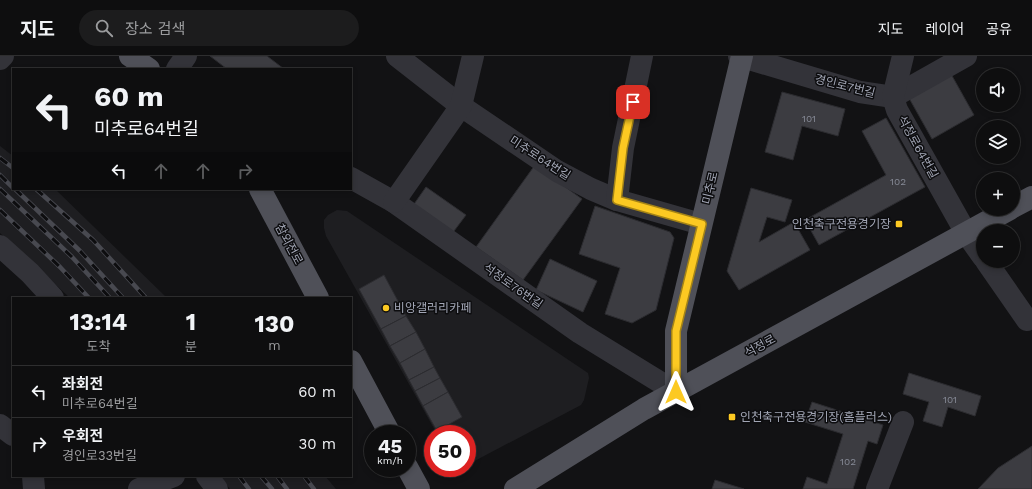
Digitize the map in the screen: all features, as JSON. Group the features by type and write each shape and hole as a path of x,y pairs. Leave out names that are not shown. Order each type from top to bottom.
{"main road":[{"path":"130,56 148,68"},
{"name":"미추로","path":"676,392 676,331 741,56"},
{"name":"참외전로","path":"261,190 317,297"},
{"path":"1020,203 1032,197"},
{"name":"석정로","path":"515,489 644,409 997,216"},
{"path":"352,363 385,425"},
{"path":"412,477 419,489"}],"street":[{"path":"0,59 3,56"},
{"path":"178,68 186,56"},
{"name":"미추로64번길","path":"397,56 461,106 557,171 591,189 617,200 702,224"},
{"path":"394,202 461,106 473,56"},
{"path":"617,200 623,148 642,56"},
{"name":"경인로7번길","path":"741,56 860,92 893,97"},
{"path":"893,97 903,56"},
{"path":"893,97 966,56"},
{"name":"석정로64번길","path":"893,97 897,110 966,233 976,247"},
{"name":"석정로76번길","path":"352,179 394,202 580,333 676,392"},
{"path":"0,246 30,273 52,297"},
{"path":"991,268 1027,320"},
{"path":"877,489 903,422"},
{"path":"0,425 12,434"},
{"path":"33,477 34,489"},
{"path":"139,489 171,477"},
{"path":"208,477 218,489"}],"shaded area":[{"path":"0,146 12,155 12,190 56,190 166,297 69,297 0,233"},
{"path":"337,210 347,211 588,373 589,378 584,400 581,405 476,460 476,425 432,425 326,236 324,220 328,215"},
{"path":"221,477 326,477 336,489 230,489"}],"building":[{"path":"210,56 267,56 283,68 226,68"},
{"path":"951,74 974,115 932,139 909,98"},
{"path":"782,92 845,109 838,136 802,126 793,160 765,152"},
{"path":"886,118 925,187 819,245 805,220 886,175 862,131"},
{"path":"535,165 582,199 523,280 476,247"},
{"path":"426,187 466,215 451,235 412,207"},
{"path":"751,188 792,200 785,222 767,217 759,242 794,222 810,250 739,290 727,271"},
{"path":"595,206 670,232 674,238 656,310 632,323 605,314 620,268 579,254"},
{"path":"550,259 597,281 583,312 536,290"},
{"path":"384,275 406,316 381,329 359,289"},
{"path":"406,316 416,332 390,346 381,329"},
{"path":"416,332 425,349 400,363 390,346"},
{"path":"425,349 434,367 409,380 400,363"},
{"path":"434,367 440,378 415,391 409,380"},
{"path":"909,373 981,396 975,416 948,407 942,427 923,421 929,402 903,394"},
{"path":"440,378 448,392 423,406 415,391"},
{"path":"448,392 462,417 448,425 434,425 423,406"},
{"path":"812,402 883,425 877,444 868,441 853,489 803,489 807,477 827,484 843,434 805,422"},
{"path":"1032,446 1032,489 978,489 998,468"},
{"path":"715,480 744,489 712,489"}],"railway":[{"path":"0,158 12,167"},
{"path":"0,175 12,187"},
{"path":"0,189 72,257 109,297"},
{"path":"16,190 80,251 122,297"},
{"path":"37,190 93,240 145,297"},
{"path":"0,210 60,267 88,297"},
{"path":"240,477 249,489"},
{"path":"262,477 272,489"},
{"path":"278,477 287,489"},
{"path":"305,477 314,489"}],"place":[{"name":"인천축구전용경기장","path":"899,224"},
{"name":"비앙갤러리카페","path":"386,308"},
{"name":"인천축구전용경기장(홈플러스)","path":"732,417"}],"route":[{"path":"633,102 623,148 617,200 702,224 676,331 676,392"}]}
